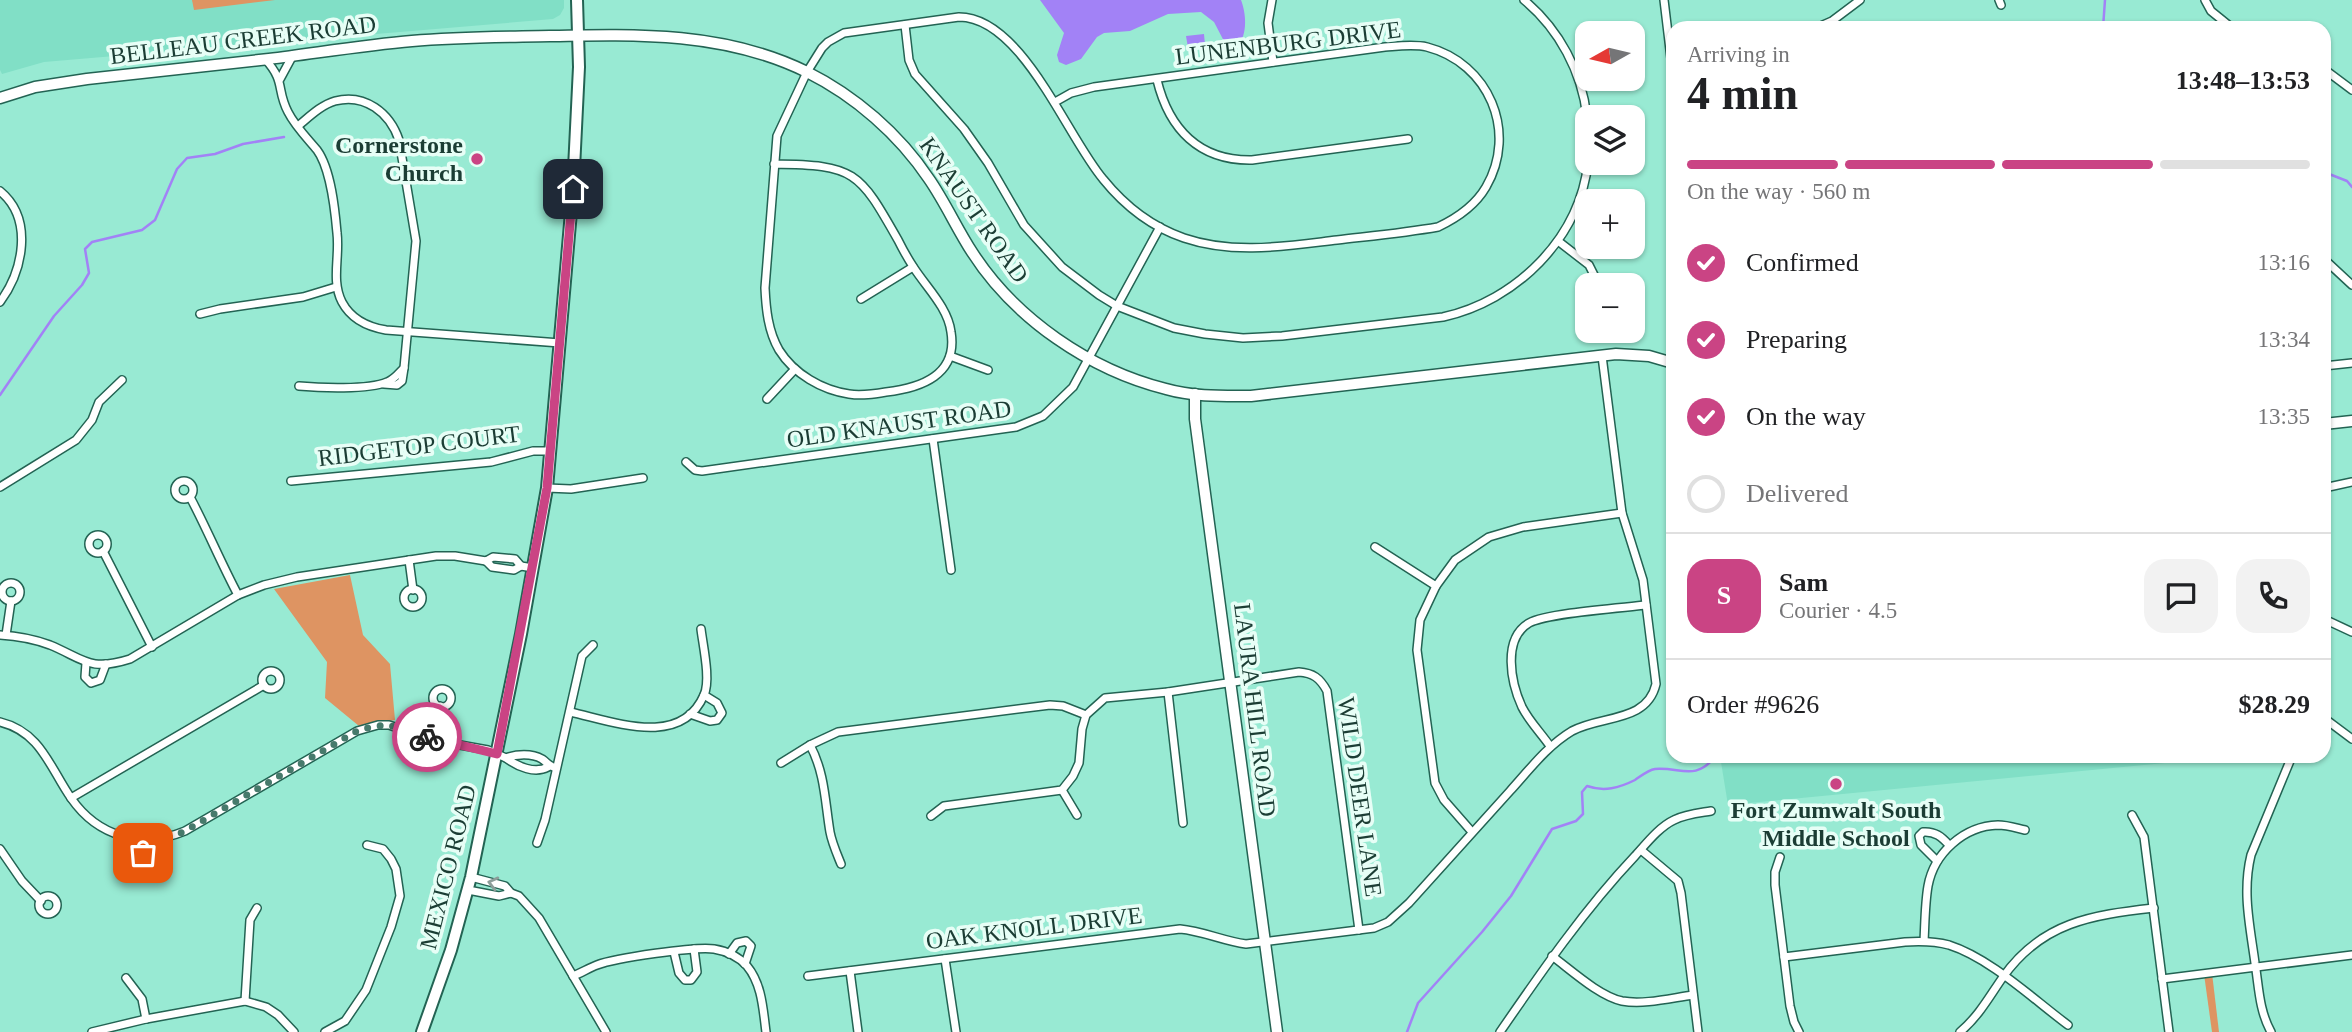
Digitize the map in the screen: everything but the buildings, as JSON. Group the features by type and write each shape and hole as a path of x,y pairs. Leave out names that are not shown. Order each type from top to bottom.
{"main road":[{"name":"MEXICO ROAD","path":"422,1032 447,962 468,890 501,756 547,488 576,132 577,0"},
{"name":"BELLEAU CREEK ROAD","path":"0,98 54,84 411,41 578,35"},
{"name":"KNAUST ROAD","path":"578,35 654,35 701,39 752,50 807,72 860,105 894,136 927,176 995,284 1044,328 1088,357 1167,390 1195,394 1266,395 1602,356 1640,355 1666,361"},
{"name":"LAURA HILL ROAD","path":"1195,394 1195,419 1277,1032"},
{"path":"2331,423 2352,421"}],"street":[{"path":"1272,0 1268,23 1273,62"},
{"path":"1524,0 1554,30 1578,78 1584,105"},
{"path":"1664,0 1667,21"},
{"path":"1832,21 1860,0"},
{"path":"2205,0 2211,11 2223,21"},
{"name":"LUNENBURG DRIVE","path":"796,369 779,349 766,308 776,136 807,72 822,48 836,37 853,31 959,17 975,18 988,24 1002,35 1030,68 1055,102 1101,177 1134,210 1160,228 1184,238 1233,248 1263,248 1438,227 1457,218 1486,189 1499,149 1500,129 1496,111 1479,79 1464,64 1445,52 1424,46 1404,46 1273,62 1078,91 1055,102"},
{"path":"905,25 909,60 915,74 970,138 988,163 1024,225 1062,267 1098,295 1117,306 1174,328 1243,338 1282,336 1462,313 1513,286 1535,267 1558,241 1577,203 1585,175"},
{"path":"280,79 293,55"},
{"path":"265,59 280,79 285,105 325,167 338,237 337,287 342,302 350,313 371,327 560,344"},
{"path":"2331,74 2352,90"},
{"path":"1157,80 1166,108 1177,127 1199,146 1235,159 1252,160 1408,139"},
{"path":"298,126 327,105 341,100 362,102 379,109 395,130 415,228 404,368 392,380 383,384 322,388 299,386"},
{"path":"767,399 796,369 823,386 850,394 864,395 921,385 942,370 950,356 952,342 945,313 913,267 871,193 852,176 833,168 774,164"},
{"path":"0,191 15,208 22,246 14,280 0,302"},
{"name":"OLD KNAUST ROAD","path":"686,462 695,470 702,471 1016,427 1043,416 1073,387 1160,228"},
{"path":"1558,241 1589,265 1593,273"},
{"path":"2331,266 2352,285"},
{"path":"861,299 913,267"},
{"path":"200,314 303,297 337,287"},
{"path":"950,356 988,370"},
{"name":"OAK KNOLL DRIVE","path":"808,976 1180,929 1195,930 1231,942 1264,942 1374,928 1389,921 1409,903 1550,746 1584,726 1628,715 1650,702 1656,684 1643,580 1622,513 1602,356"},
{"path":"2331,365 2352,363"},
{"path":"0,487 76,440 92,420 99,402 122,380"},
{"path":"933,439 950,570"},
{"name":"RIDGETOP COURT","path":"291,481 491,462 533,451 551,451"},
{"path":"547,488 571,489 643,478"},
{"path":"2331,486 2352,482"},
{"path":"190,497 211,535 219,558 238,595"},
{"path":"1472,832 1438,792 1417,650 1420,620 1436,586 1455,560 1489,537 1523,527 1622,513"},
{"path":"1375,547 1436,586"},
{"path":"103,551 152,646"},
{"path":"11,601 3,635 42,642 86,663 106,664 130,659 238,595 279,580 409,560 455,556 486,561 493,557 514,559 521,566 533,568"},
{"path":"409,560 413,590"},
{"path":"1550,746 1523,709 1517,693 1511,652 1519,631 1538,619 1646,605"},
{"path":"2331,623 2352,632"},
{"path":"570,712 650,728 672,726 690,714 704,695 706,681 701,629"},
{"path":"537,843 545,820 552,767 570,712 582,656 593,645"},
{"path":"86,663 85,677 91,683 100,680 106,664"},
{"name":"WILD DEER LANE","path":"1230,682 1299,672 1314,675 1322,681 1326,691 1359,930"},
{"path":"1062,790 1079,763 1086,715 1105,698 1230,682"},
{"path":"71,798 264,685"},
{"path":"1168,692 1184,822"},
{"path":"690,714 710,721 718,720 721,716 718,703 704,695"},
{"path":"781,763 838,732 1049,705 1063,706 1086,715"},
{"path":"432,740 440,706"},
{"path":"0,722 29,736 41,747 71,798 85,814 100,826 127,839 144,841 171,837 185,831 357,731 378,725 389,724 432,740 501,756 517,754 541,759 552,767"},
{"path":"2331,723 2352,739"},
{"path":"810,745 818,761 831,835 841,864"},
{"path":"2271,1032 2263,1018 2247,911 2247,872 2251,855 2289,763"},
{"path":"1062,790 1077,815"},
{"path":"932,816 944,806 1062,790"},
{"path":"1500,1032 1552,956 1602,891 1641,850 1675,820 1711,811"},
{"path":"2132,815 2144,837 2169,1032"},
{"path":"1924,941 1927,886 1937,861 1949,845 1974,830 1988,826 2001,825 2025,830"},
{"path":"1937,861 1921,845 1919,836 1923,832 1931,832 1943,838 1949,845"},
{"path":"127,839 126,850 128,856 133,858 143,853 144,841"},
{"path":"326,1032 345,1021 366,990 400,896 396,869 391,859 383,849 367,845"},
{"path":"0,849 22,881 41,901"},
{"path":"1641,850 1678,881 1698,1032"},
{"path":"1780,857 1775,872 1775,885 1790,1006 1799,1032"},
{"path":"471,877 505,886 511,893 519,896 539,918 606,1032"},
{"path":"468,890 499,896 511,893"},
{"path":"245,1001 250,920 257,908"},
{"path":"1960,1032 1983,1009 2003,976 2033,944 2051,932 2090,917 2154,908"},
{"path":"729,954 737,943 746,941 751,946 745,964"},
{"path":"1784,957 1924,941 1946,944 1964,951 2003,976 2068,1025"},
{"path":"573,976 610,961 712,948 745,964 754,977 760,992 766,1032"},
{"path":"674,952 682,977 691,980 697,972 694,949"},
{"path":"2162,979 2352,955"},
{"path":"1552,956 1602,992 1621,1000 1638,1002 1693,995"},
{"path":"945,959 956,1032"},
{"path":"850,971 858,1032"},
{"path":"126,978 142,999 146,1019"},
{"path":"92,1032 245,1001 266,1007 294,1032"}],"shaded area":[{"path":"0,0 564,0 564,8 560,15 553,19 44,62 2,74"},
{"path":"192,0 275,0 194,10"},
{"path":"1040,0 1241,0 1245,29 1238,45 1226,45 1214,22 1201,12 1168,14 1130,31 1104,33 1097,37 1081,59 1066,65 1059,62 1057,55 1064,33"},
{"path":"1204,34 1205,45 1188,48 1186,36"},
{"path":"350,575 363,635 390,664 395,720 359,726 325,698 327,662 274,589"},
{"name":"Fort Zumwalt South Middle School","path":"1721,763 2165,763 1728,805"},
{"path":"2212,973 2219,1032 2212,1032 2204,974"}],"waterway":[{"path":"2104,21 2105,0"},
{"path":"0,395 54,316 82,285 89,273 85,249 92,242 142,230 155,220 177,169 187,158 284,137"},
{"path":"2331,175 2347,181 2352,187"},
{"path":"1407,1032 1418,1003 1511,896 1552,829 1576,821 1583,814 1582,792 1587,786 1599,789 1617,787 1655,769 1687,772 1701,769 1709,763"}],"way so far":[{"path":"143,853 144,841 171,837 185,831 357,731 389,724 427,737"}],"place":[{"name":"Cornerstone Church","path":"477,159"},
{"name":"Fort Zumwalt South Middle School","path":"1836,784"}],"route":[{"path":"427,737 497,754 547,488 573,189"}]}
